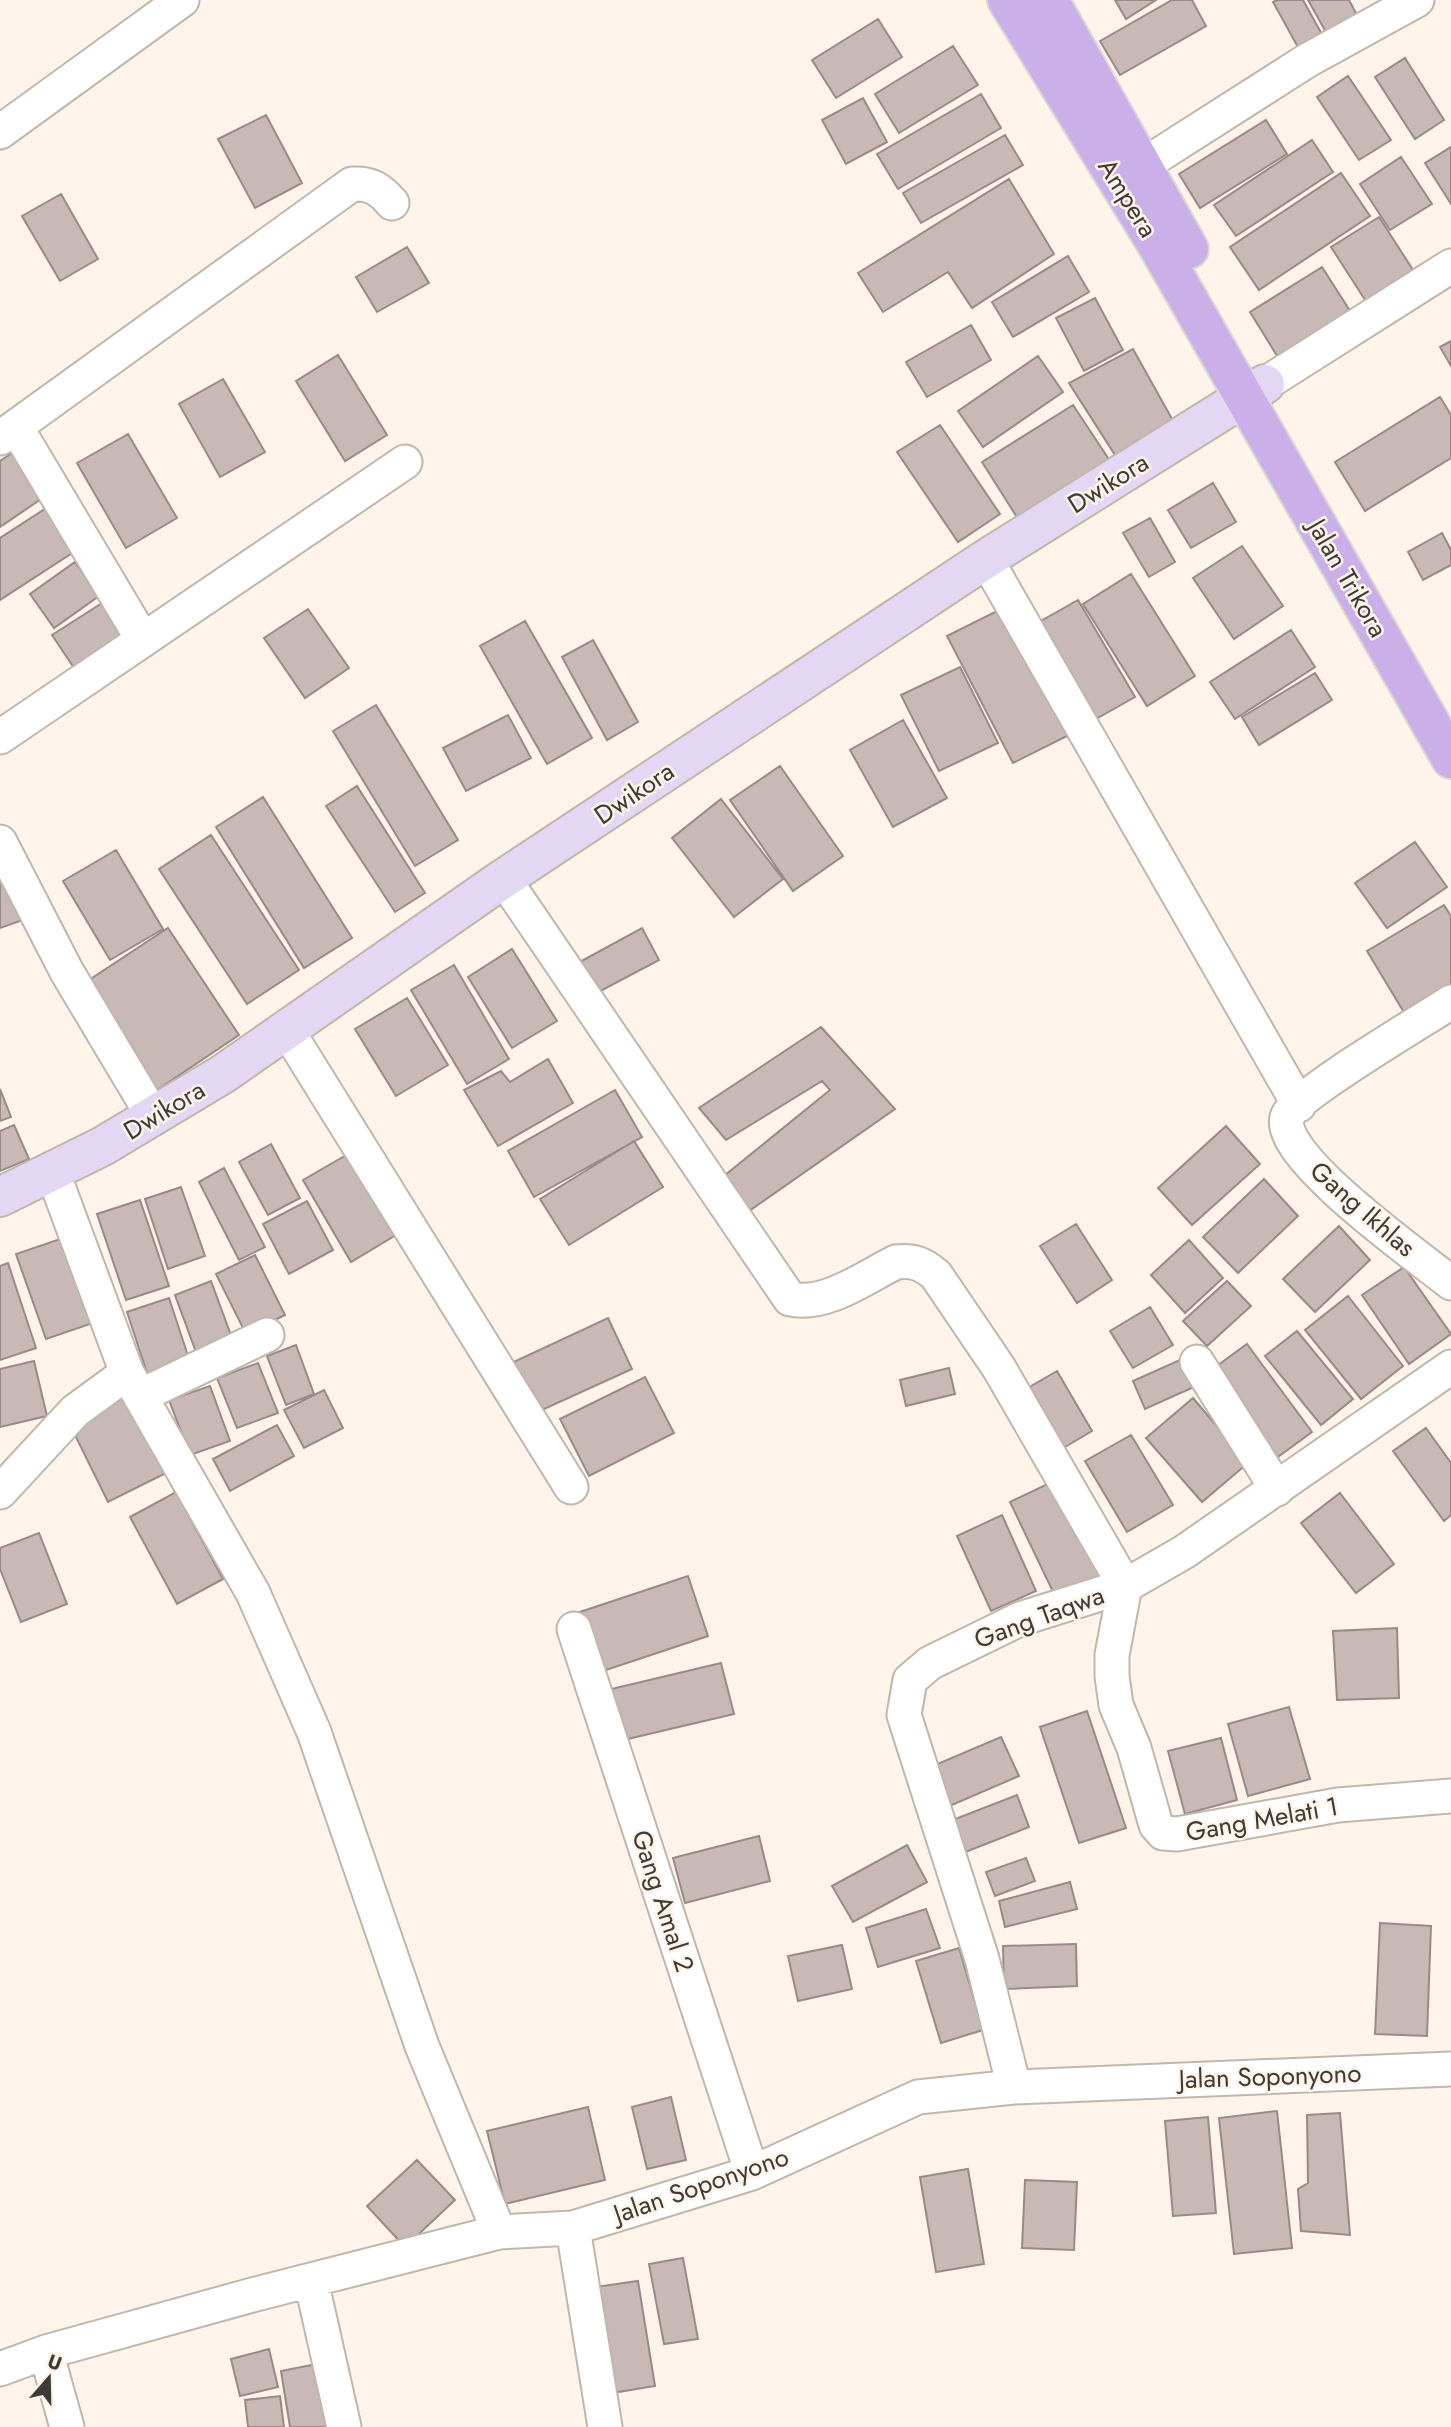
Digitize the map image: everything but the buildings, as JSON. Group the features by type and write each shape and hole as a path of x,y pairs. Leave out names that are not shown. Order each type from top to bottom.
{"main road":[{"name":"Ampera","path":"1007,0 1129,173 1255,391"},
{"name":"Ampera","path":"1049,0 1129,173"},
{"name":"Jalan Trikora","path":"1255,391 1451,718"},
{"name":"Jalan Trikora","path":"1255,391 1451,759"}],"street":[{"path":"0,132 182,0"},
{"path":"1129,173 1308,60 1417,0"},
{"path":"143,640 8,433 352,184 366,183 381,191 392,203"},
{"path":"1255,391 1451,266"},
{"name":"Dwikora","path":"0,1197 53,1173 223,1074 504,879 986,559 1255,391"},
{"path":"0,737 405,462"},
{"path":"986,559 1299,1105 1338,1075 1451,1002"},
{"path":"0,842 67,972 153,1116"},
{"path":"504,879 790,1298 806,1302 822,1298 897,1262 909,1260 924,1264 936,1275 999,1368 1125,1586"},
{"path":"287,1030 571,1487"},
{"name":"Gang Ikhlas","path":"1299,1105 1289,1115 1286,1128 1292,1143 1336,1191 1451,1283"},
{"path":"53,1173 133,1385 253,1593 309,1719 422,2046 499,2232"},
{"path":"3,1484 75,1411 133,1385 267,1335"},
{"path":"1197,1362 1277,1489"},
{"name":"Gang Taqwa","path":"1014,2087 982,1959 904,1715 910,1679 930,1663 1020,1619 1125,1586 1184,1552 1451,1367"},
{"name":"Gang Melati 1","path":"1125,1586 1112,1655 1116,1705 1134,1748 1156,1825 1163,1833 1177,1835 1338,1805 1451,1796"},
{"name":"Gang Amal 2","path":"575,1629 752,2173"},
{"name":"Jalan Soponyono","path":"0,2369 46,2352 499,2232 573,2228 752,2173 918,2097 1014,2087 1451,2069"},
{"path":"573,2228 605,2427"},
{"path":"311,2280 344,2427"},
{"path":"46,2352 67,2427"}]}
